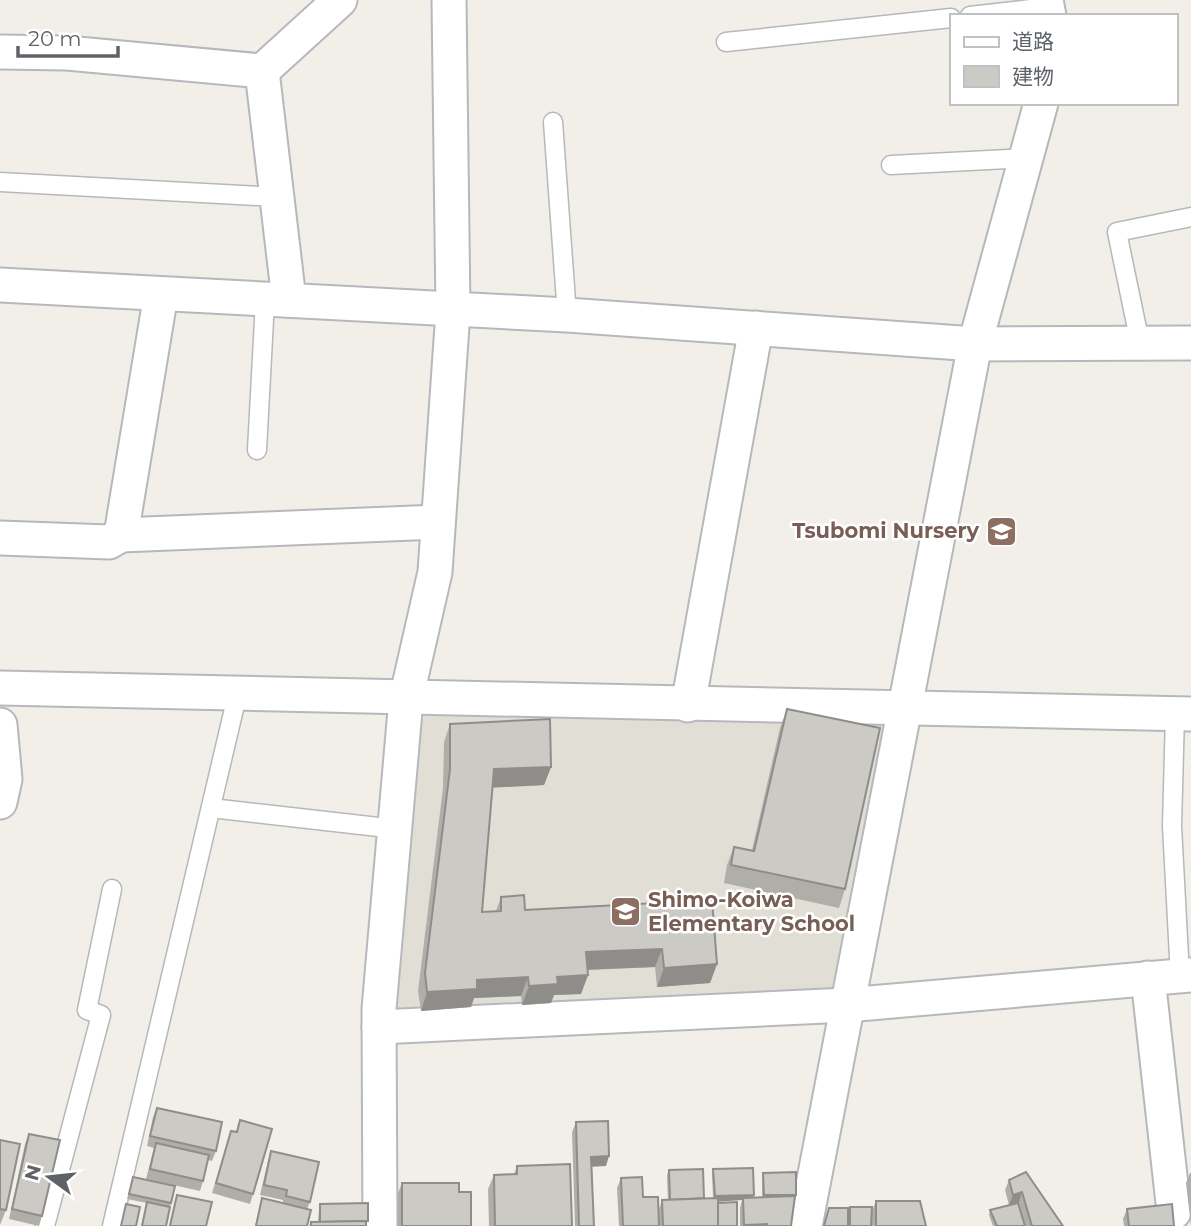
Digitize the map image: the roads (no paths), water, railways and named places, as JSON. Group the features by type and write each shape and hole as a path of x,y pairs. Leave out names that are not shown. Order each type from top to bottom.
{"street":[{"path":"0,52 67,53 262,71 340,0"},
{"path":"380,1226 379,1027 406,699 435,572 453,311 449,0"},
{"path":"262,71 277,197 277,301"},
{"path":"805,1226 975,344 1040,105"},
{"path":"0,285 567,315 975,344 1191,343"},
{"path":"121,535 161,294"},
{"path":"688,705 756,328"},
{"path":"0,538 109,542 121,535 438,522"},
{"path":"0,688 1183,714"},
{"path":"0,725 5,779 0,802"},
{"path":"379,1027 847,1005 1186,975"},
{"path":"1147,978 1174,1212"}],"lane":[{"path":"990,14 1048,8"},
{"path":"726,42 950,18"},
{"path":"553,122 567,315"},
{"path":"891,165 1027,158"},
{"path":"0,182 277,197"},
{"path":"1140,343 1117,232 1191,217"},
{"path":"257,450 277,301"},
{"path":"112,1226 238,692"},
{"path":"1183,714 1172,826 1186,975"},
{"path":"211,808 396,829"},
{"path":"46,1226 102,1015 88,1010 113,889"}],"place":[{"name":"Tsubomi Nursery","path":"1002,531"},
{"name":"Shimo-Koiwa Elementary School","path":"625,912"}]}
